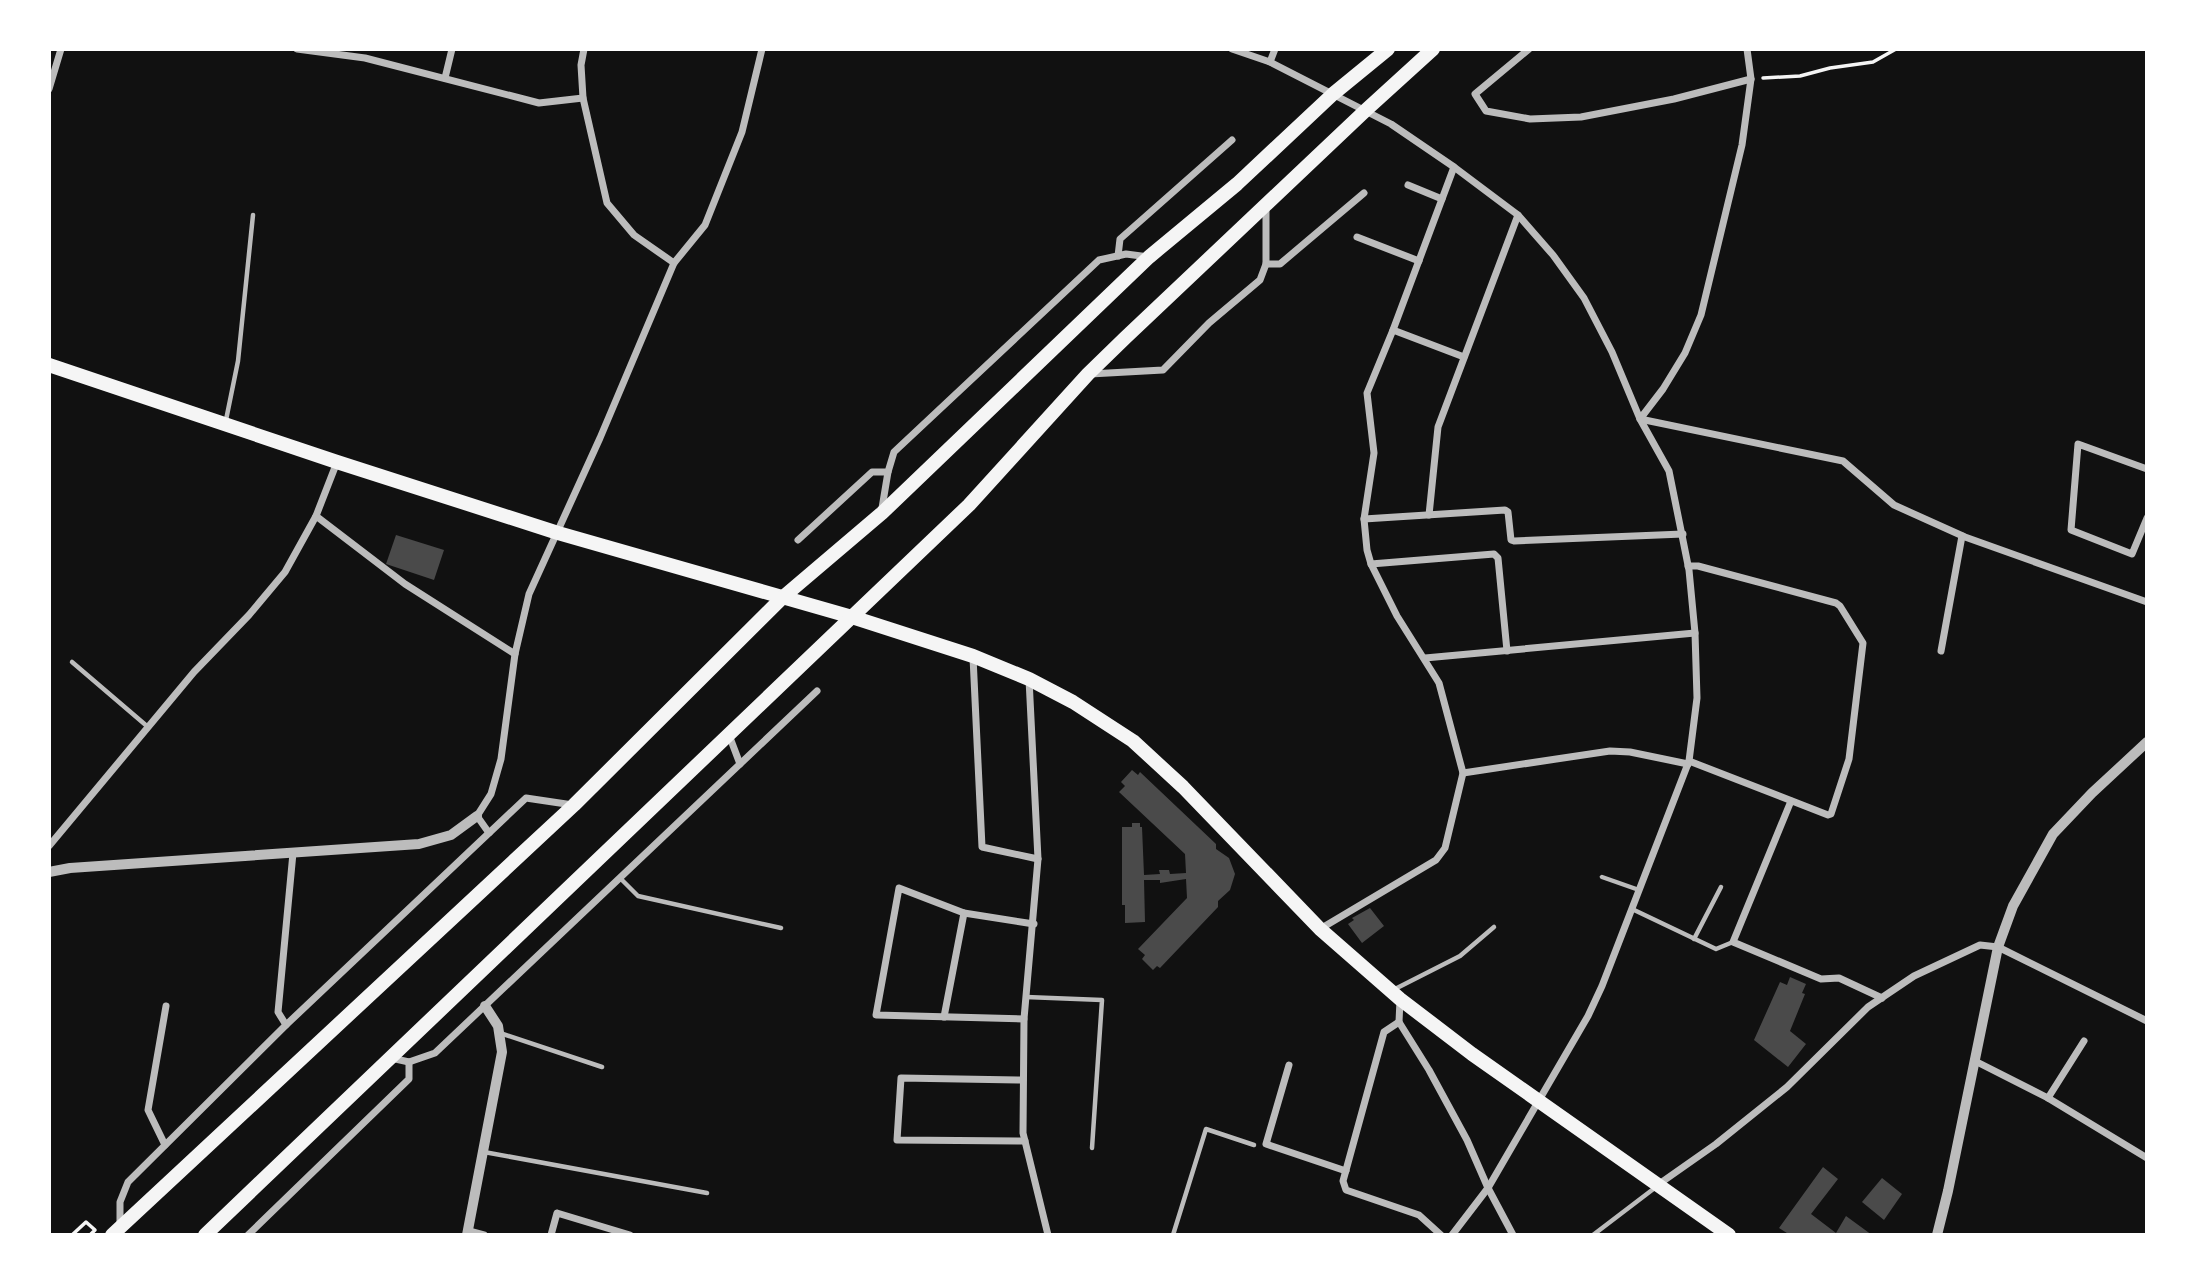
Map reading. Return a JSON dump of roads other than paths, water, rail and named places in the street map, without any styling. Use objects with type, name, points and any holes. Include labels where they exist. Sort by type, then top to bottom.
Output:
[{"type":"main road","points":[[116,1231],[574,805],[782,598],[882,513],[1149,257],[1237,184],[1333,94],[1388,49]]},
{"type":"main road","points":[[205,1235],[969,505],[1088,374],[1433,49]]},
{"type":"main road","points":[[49,365],[558,533],[852,617],[973,656],[1029,679],[1073,702],[1133,741],[1184,787],[1320,929],[1396,995],[1729,1235]]},
{"type":"street","points":[[49,89],[61,49]]},
{"type":"street","points":[[297,49],[365,58],[540,103],[583,98]]},
{"type":"street","points":[[445,78],[452,49]]},
{"type":"street","points":[[583,49],[583,98],[607,203],[634,235],[674,263]]},
{"type":"street","points":[[49,872],[71,868],[419,844],[451,835],[477,816],[492,794],[502,759],[515,654],[529,594],[674,263],[705,225],[743,132],[762,49]]},
{"type":"street","points":[[1231,49],[1270,62],[1391,124],[1518,215],[1553,255],[1584,298],[1612,352],[1640,419],[1669,471],[1683,534],[1695,633],[1697,698],[1689,763],[1588,1016],[1488,1188],[1451,1235]]},
{"type":"street","points":[[1270,62],[1275,49]]},
{"type":"street","points":[[1529,49],[1475,94],[1486,111],[1530,118],[1581,117],[1674,99],[1751,79]]},
{"type":"street","points":[[1640,419],[1663,389],[1685,353],[1701,315],[1735,181],[1751,79],[1747,49]]},
{"type":"street","points":[[1118,256],[1120,239],[1232,140]]},
{"type":"street","points":[[1320,929],[1441,855],[1463,773],[1443,694],[1425,658],[1397,616],[1371,564],[1364,519],[1374,453],[1367,393],[1394,330],[1454,167]]},
{"type":"street","points":[[1408,185],[1442,199]]},
{"type":"street","points":[[1266,264],[1280,264],[1364,193]]},
{"type":"street","points":[[1088,374],[1163,370],[1209,323],[1260,280],[1266,264],[1266,204]]},
{"type":"street","points":[[1429,514],[1438,427],[1518,215]]},
{"type":"street","points":[[1357,237],[1419,261]]},
{"type":"street","points":[[882,513],[894,452],[1099,260],[1126,254],[1149,257]]},
{"type":"street","points":[[1394,330],[1464,357]]},
{"type":"street","points":[[1640,419],[1843,461],[1894,505],[1962,536],[2147,602]]},
{"type":"street","points":[[2147,469],[2078,444],[2071,530],[2132,554],[2147,518]]},
{"type":"street","points":[[49,846],[194,672],[249,615],[285,572],[316,516],[337,462]]},
{"type":"street","points":[[798,540],[872,472],[888,472]]},
{"type":"street","points":[[1364,519],[1505,510],[1508,512],[1511,540],[1514,541],[1683,534]]},
{"type":"street","points":[[316,516],[405,584],[515,654]]},
{"type":"street","points":[[1941,651],[1962,536]]},
{"type":"street","points":[[1371,564],[1494,554],[1498,558],[1507,651]]},
{"type":"street","points":[[1463,773],[1610,751],[1630,752],[1689,763],[1831,814],[1849,759],[1862,639],[1836,603],[1698,566],[1688,566]]},
{"type":"street","points":[[1425,658],[1695,633]]},
{"type":"street","points":[[973,656],[982,847],[1038,859]]},
{"type":"street","points":[[1029,679],[1038,859],[1024,1019],[1023,1133],[1048,1235]]},
{"type":"street","points":[[391,1058],[409,1062],[435,1053],[817,691]]},
{"type":"street","points":[[729,735],[740,764]]},
{"type":"street","points":[[1937,1235],[1998,947],[2013,906],[2053,834],[2147,742]]},
{"type":"street","points":[[116,1231],[120,1202],[128,1182],[286,1025],[489,833],[526,799],[574,805]]},
{"type":"street","points":[[1791,801],[1733,942],[1821,979],[1839,978],[1882,998]]},
{"type":"street","points":[[477,816],[489,833]]},
{"type":"street","points":[[286,1025],[278,1012],[293,853]]},
{"type":"street","points":[[1024,1019],[876,1016],[899,888],[964,913],[1034,924]]},
{"type":"street","points":[[943,1017],[964,913]]},
{"type":"street","points":[[1659,1184],[1716,1144],[1787,1087],[1868,1007],[1914,976],[1980,945],[1998,947],[2147,1021]]},
{"type":"street","points":[[1396,995],[1399,1022],[1467,1140],[1513,1235]]},
{"type":"street","points":[[166,1006],[148,1110],[166,1145]]},
{"type":"street","points":[[484,1235],[468,1233],[502,1052],[498,1026],[485,1006]]},
{"type":"street","points":[[1399,1022],[1384,1032],[1343,1181],[1346,1191],[1419,1215],[1441,1235]]},
{"type":"street","points":[[2048,1098],[2084,1041]]},
{"type":"street","points":[[1975,1061],[2048,1098],[2147,1158]]},
{"type":"street","points":[[248,1235],[410,1079],[409,1062]]},
{"type":"street","points":[[1289,1065],[1266,1144],[1346,1171]]},
{"type":"street","points":[[1023,1080],[901,1078],[897,1140],[1025,1141]]},
{"type":"street","points":[[551,1235],[557,1213],[630,1235]]},
{"type":"lane","points":[[225,424],[237,361],[253,215]]},
{"type":"lane","points":[[72,662],[148,727]]},
{"type":"lane","points":[[1602,877],[1640,891]]},
{"type":"lane","points":[[620,878],[638,896],[781,928]]},
{"type":"lane","points":[[1694,939],[1721,887]]},
{"type":"lane","points":[[1632,909],[1716,949],[1733,942]]},
{"type":"lane","points":[[1396,995],[1460,956],[1494,927]]},
{"type":"lane","points":[[1026,996],[1102,1000],[1091,1149]]},
{"type":"lane","points":[[499,1032],[601,1067]]},
{"type":"lane","points":[[1173,1235],[1206,1129],[1254,1145]]},
{"type":"lane","points":[[484,1152],[707,1193]]},
{"type":"lane","points":[[1593,1235],[1659,1184]]}]
